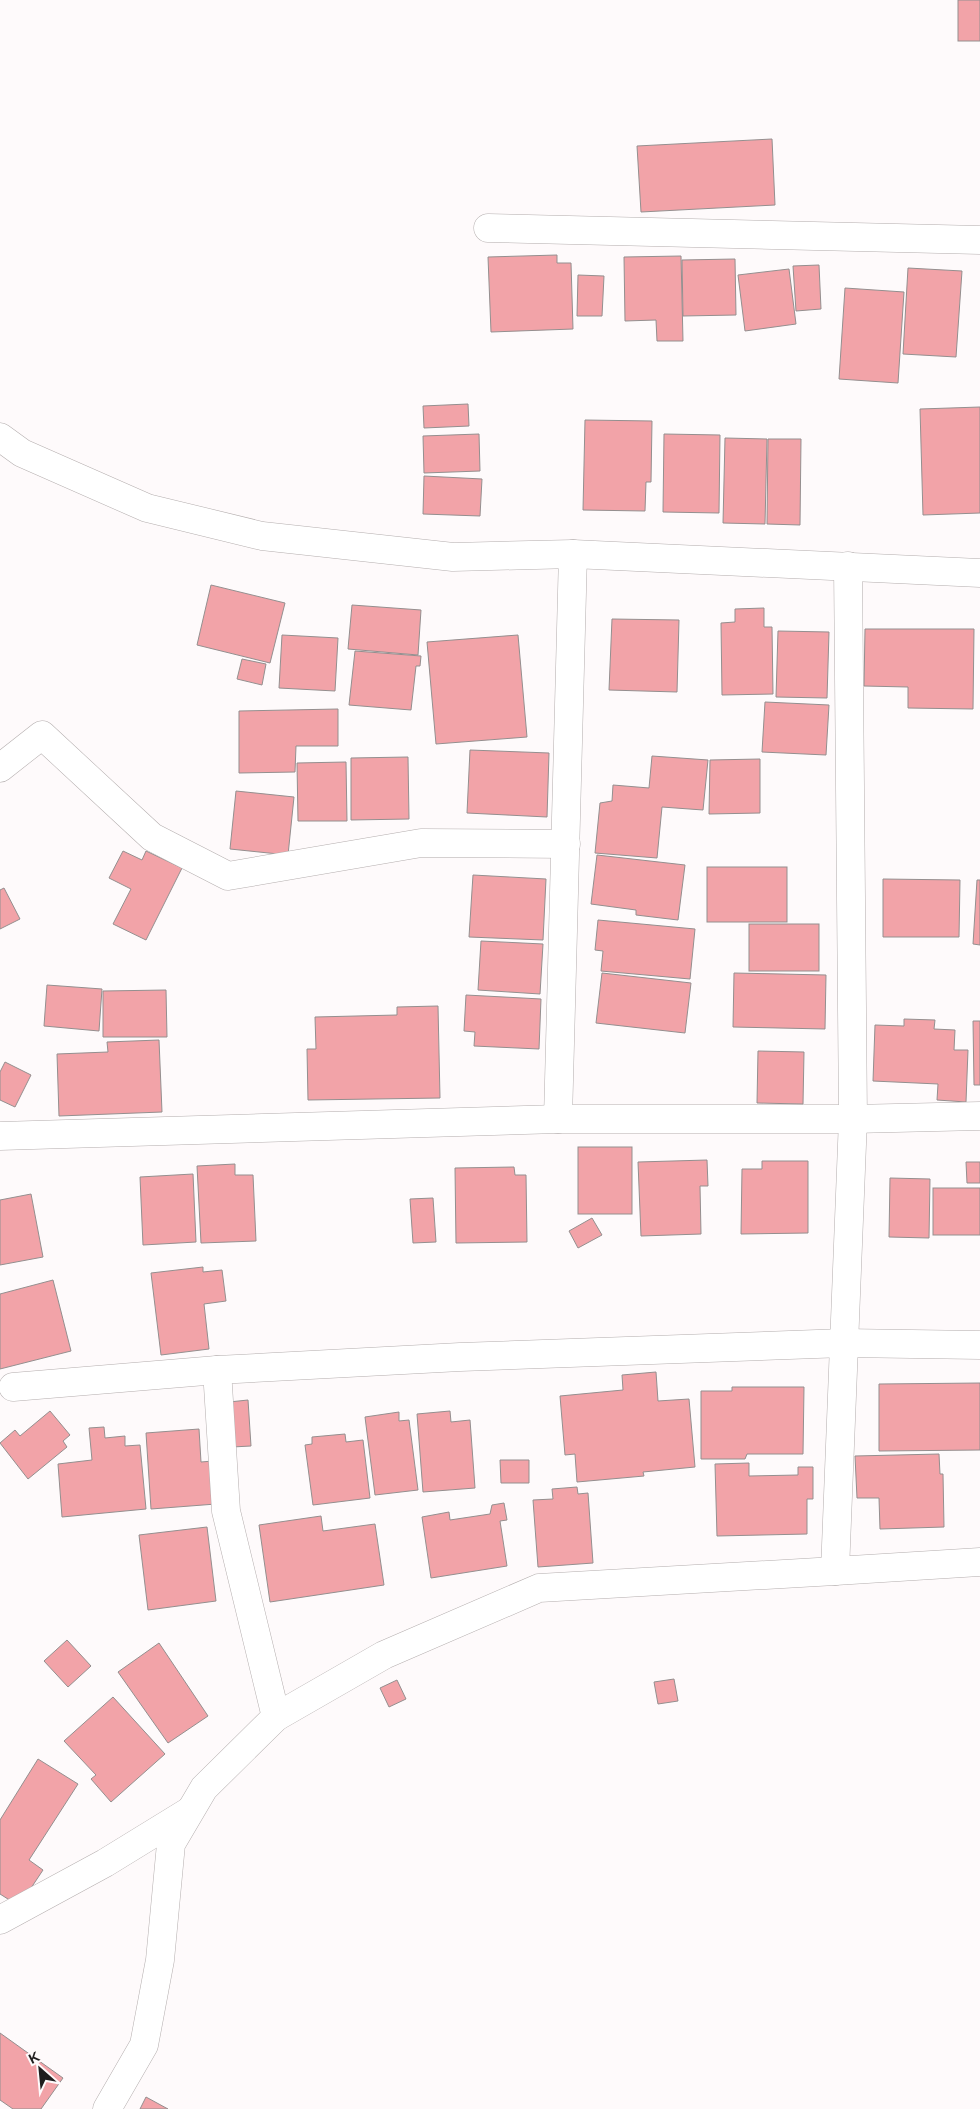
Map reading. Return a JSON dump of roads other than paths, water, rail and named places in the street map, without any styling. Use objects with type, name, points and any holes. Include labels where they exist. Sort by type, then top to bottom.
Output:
[{"type":"street","points":[[488,228],[980,240]]},
{"type":"street","points":[[0,437],[22,453],[147,508],[262,536],[452,557],[573,554],[980,573]]},
{"type":"street","points":[[558,1119],[573,554]]},
{"type":"street","points":[[835,1571],[853,1118],[848,566]]},
{"type":"street","points":[[0,768],[42,735],[152,837],[228,876],[421,844],[566,844]]},
{"type":"street","points":[[0,1136],[558,1119],[980,1116]]},
{"type":"street","points":[[13,1387],[216,1370],[460,1357],[844,1343],[980,1345]]},
{"type":"street","points":[[216,1370],[226,1511],[276,1717]]},
{"type":"street","points":[[107,2109],[144,2045],[160,1960],[171,1844],[204,1788],[276,1717],[384,1655],[538,1588],[980,1562]]},
{"type":"street","points":[[0,1920],[105,1863],[191,1810]]}]
